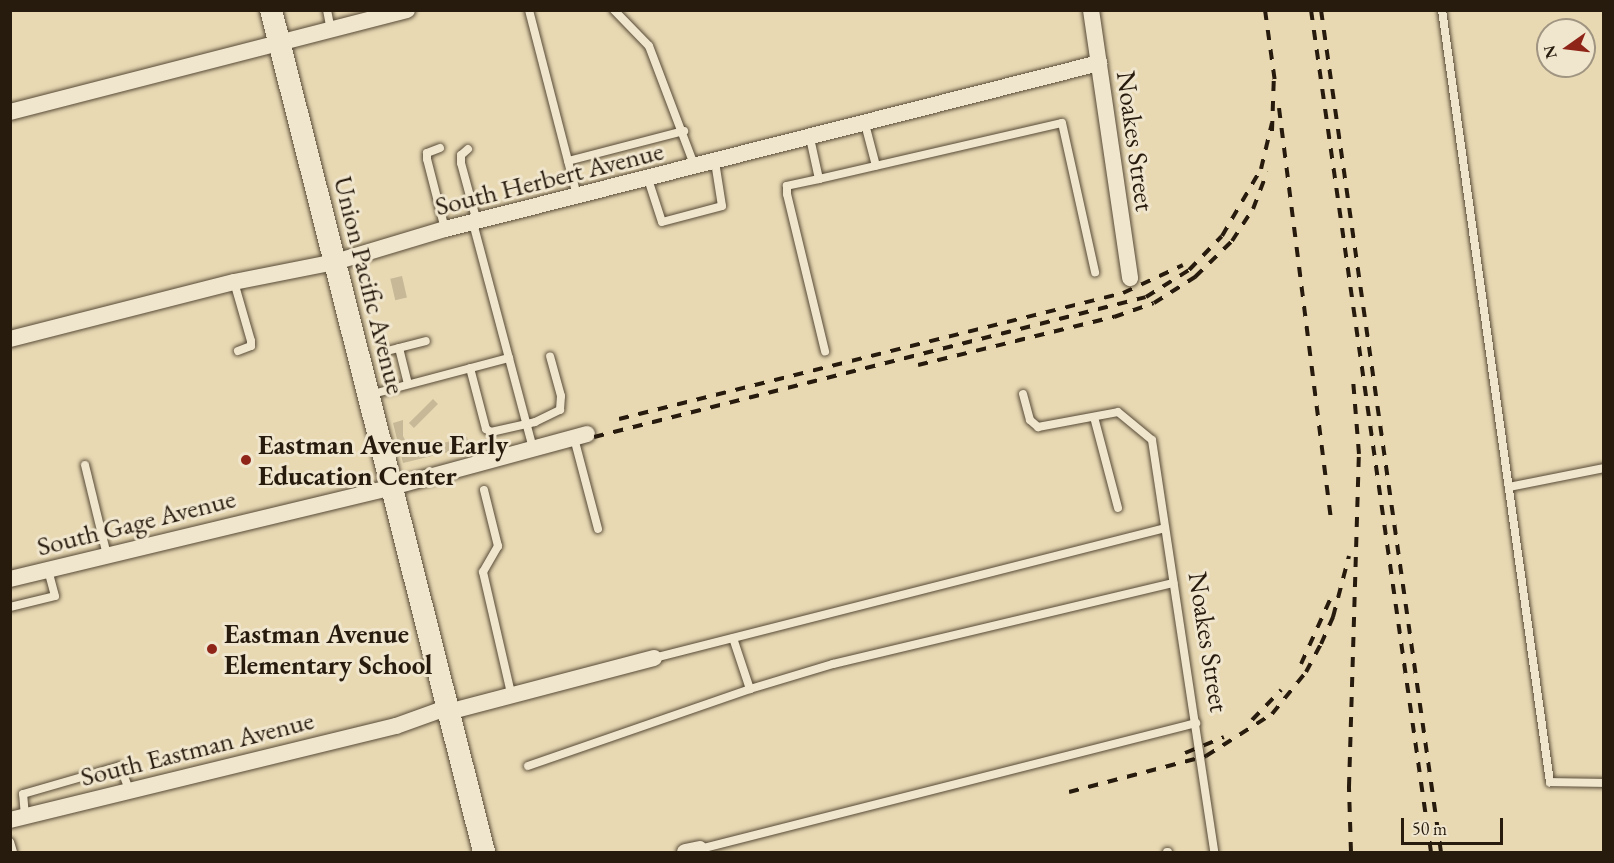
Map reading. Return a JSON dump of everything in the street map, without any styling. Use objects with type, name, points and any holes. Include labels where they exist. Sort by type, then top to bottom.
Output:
[{"type":"street","name":"Union Pacific Avenue","points":[[271,10],[484,852]]},
{"type":"street","points":[[10,112],[407,10]]},
{"type":"street","name":"Noakes Street","points":[[1091,10],[1130,278]]},
{"type":"street","name":"South Herbert Avenue","points":[[10,339],[234,282],[335,262],[445,229],[1099,63]]},
{"type":"street","name":"South Gage Avenue","points":[[10,579],[392,487],[580,436]]},
{"type":"street","name":"South Eastman Avenue","points":[[18,818],[396,726],[416,725],[440,719],[448,712],[511,693],[654,658]]},
{"type":"lane","points":[[327,10],[332,30]]},
{"type":"lane","points":[[529,10],[577,197]]},
{"type":"lane","points":[[614,10],[649,46],[684,131],[695,167]]},
{"type":"lane","points":[[1442,10],[1550,782],[1604,783]]},
{"type":"lane","points":[[825,351],[787,186],[1062,123],[1095,272]]},
{"type":"lane","points":[[865,124],[876,166]]},
{"type":"lane","points":[[568,161],[684,131]]},
{"type":"lane","points":[[810,138],[819,179]]},
{"type":"lane","points":[[440,148],[428,153],[427,159],[445,229]]},
{"type":"lane","points":[[468,149],[461,154],[461,163],[532,448]]},
{"type":"lane","points":[[648,179],[662,222],[722,206],[716,162]]},
{"type":"lane","points":[[234,282],[251,341],[251,346],[238,351]]},
{"type":"lane","points":[[387,351],[426,341]]},
{"type":"lane","points":[[399,348],[408,384]]},
{"type":"lane","points":[[470,368],[486,429],[491,432],[526,424],[560,410],[561,396],[550,356]]},
{"type":"lane","points":[[369,395],[509,358]]},
{"type":"lane","points":[[1023,394],[1030,420],[1038,427],[1094,417],[1118,508]]},
{"type":"lane","name":"Noakes Street","points":[[1094,417],[1118,412],[1152,440],[1214,852]]},
{"type":"lane","points":[[580,436],[598,529]]},
{"type":"lane","points":[[85,465],[107,555]]},
{"type":"lane","points":[[1509,487],[1604,468]]},
{"type":"lane","points":[[484,490],[498,546],[483,572],[511,693]]},
{"type":"lane","points":[[654,658],[1165,528]]},
{"type":"lane","points":[[10,608],[55,596],[48,570]]},
{"type":"lane","points":[[528,766],[750,689],[833,664],[1174,583]]},
{"type":"lane","points":[[733,638],[750,689]]},
{"type":"lane","points":[[693,850],[1196,723]]},
{"type":"lane","points":[[18,818],[23,795],[120,766],[129,790]]},
{"type":"lane","points":[[10,842],[13,852]]},
{"type":"shaded area","points":[[402,276],[407,297],[395,300],[390,279]]},
{"type":"shaded area","points":[[433,399],[438,404],[414,428],[409,423]]},
{"type":"shaded area","points":[[403,420],[403,436],[411,451],[467,437],[469,447],[403,463],[393,423]]},
{"type":"railway","points":[[1265,10],[1275,82]]},
{"type":"railway","points":[[1311,10],[1431,852]]},
{"type":"railway","points":[[1321,10],[1441,852]]},
{"type":"railway","points":[[1272,131],[1274,74]]},
{"type":"railway","points":[[1279,108],[1331,521]]},
{"type":"railway","points":[[594,437],[1146,297],[1189,270],[1222,236],[1261,169],[1272,123]]},
{"type":"railway","points":[[918,365],[1114,317],[1154,303],[1195,277],[1232,241],[1253,209],[1267,172]]},
{"type":"railway","points":[[619,419],[1123,293],[1183,265]]},
{"type":"railway","points":[[1351,852],[1349,787],[1359,454],[1353,380]]},
{"type":"railway","points":[[1069,792],[1206,756],[1272,714],[1306,672],[1321,644],[1333,617],[1349,556]]},
{"type":"railway","points":[[1301,664],[1333,593]]},
{"type":"railway","points":[[1252,720],[1281,690]]},
{"type":"railway","points":[[1185,753],[1224,737]]},
{"type":"place","name":"Eastman Avenue Early Education Center","points":[[246,460]]},
{"type":"place","name":"Eastman Avenue Elementary School","points":[[212,649]]}]
